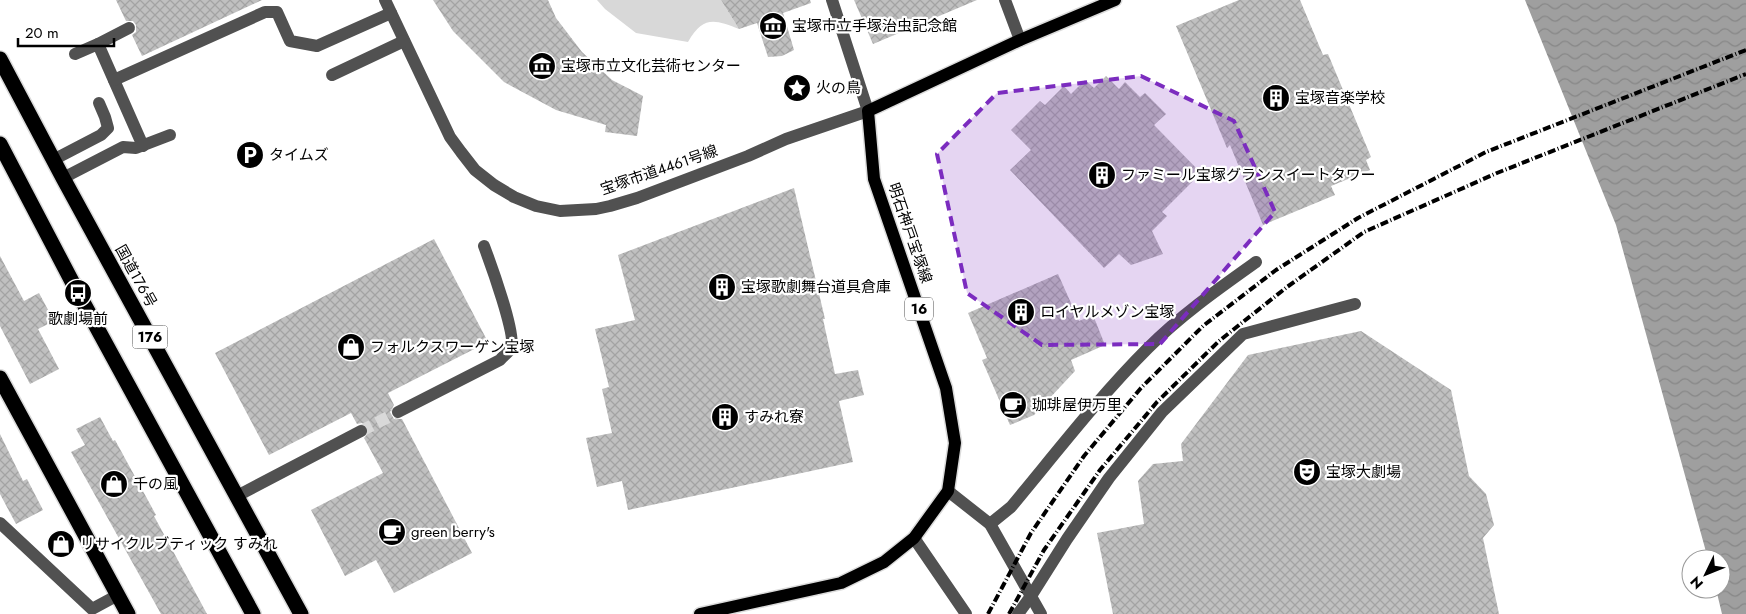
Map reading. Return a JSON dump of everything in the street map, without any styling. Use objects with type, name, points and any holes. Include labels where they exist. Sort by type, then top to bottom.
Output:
[{"type":"highway","name":"国道176号","points":[[0,58],[63,178],[301,614]]},
{"type":"highway","name":"176","points":[[0,144],[83,302],[252,614]]},
{"type":"highway","points":[[0,378],[128,614]]},
{"type":"main road","points":[[868,111],[1094,4],[1115,0]]},
{"type":"main road","name":"明石神戸宝塚線","points":[[700,614],[841,583],[884,562],[914,538],[948,491],[955,442],[946,388],[874,179],[868,111]]},
{"type":"street","name":"宝塚市道4461号線","points":[[385,0],[450,137],[475,170],[494,185],[514,197],[536,206],[560,211],[596,209],[636,198],[748,156],[786,139],[868,111]]},
{"type":"street","points":[[832,0],[868,111]]},
{"type":"street","points":[[1005,0],[1020,40]]},
{"type":"street","points":[[114,80],[265,12],[274,6],[290,41],[316,46],[391,13]]},
{"type":"street","points":[[75,54],[129,28]]},
{"type":"street","points":[[332,75],[404,41]]},
{"type":"street","points":[[98,44],[143,146]]},
{"type":"street","points":[[54,160],[101,135],[108,128],[99,103]]},
{"type":"street","points":[[63,178],[123,146],[136,148],[170,135]]},
{"type":"street","points":[[398,412],[500,360],[511,348],[512,338],[506,315],[484,246]]},
{"type":"street","points":[[990,524],[1011,507],[1116,382],[1149,347],[1207,297],[1256,262]]},
{"type":"street","points":[[1018,614],[1109,478],[1162,412],[1242,334],[1354,304]]},
{"type":"street","points":[[237,496],[361,432]]},
{"type":"street","points":[[948,491],[990,524],[1041,614]]},
{"type":"street","points":[[0,523],[92,609],[118,595]]},
{"type":"street","points":[[914,538],[966,614]]},
{"type":"highlighted area","points":[[1141,76],[1234,121],[1275,212],[1160,344],[1042,345],[967,293],[937,154],[997,93]]},
{"type":"shaded area","points":[[597,0],[721,0],[739,29],[723,23],[710,22],[699,28],[688,42],[636,33],[605,9]]},
{"type":"water","points":[[1525,0],[1746,0],[1746,614],[1722,614],[1718,599],[1731,599],[1731,549],[1705,549],[1616,225]]},
{"type":"building","points":[[116,0],[262,0],[142,56],[132,35],[136,32],[136,25],[133,21],[126,21]]},
{"type":"building","name":"宝塚市立文化芸術センター","points":[[433,0],[548,0],[556,18],[582,52],[612,80],[643,96],[637,136],[605,132],[606,125],[556,110],[504,82],[453,31]]},
{"type":"building","name":"宝塚市立手塚治虫記念館","points":[[721,0],[810,0],[811,3],[783,13],[794,50],[782,56],[768,57],[757,23],[739,29]]},
{"type":"building","points":[[854,0],[977,0],[873,44]]},
{"type":"building","name":"宝塚音楽学校","points":[[1239,0],[1300,0],[1323,55],[1328,54],[1371,157],[1366,160],[1370,170],[1331,186],[1335,195],[1263,225],[1230,145],[1227,148],[1176,26]]},
{"type":"building","name":"ファミール宝塚グランスイートタワー","points":[[1106,76],[1119,89],[1125,82],[1140,97],[1145,93],[1166,114],[1154,125],[1201,173],[1162,212],[1167,216],[1152,231],[1163,254],[1131,265],[1119,254],[1104,268],[1010,170],[1031,150],[1011,130],[1040,101],[1045,105],[1064,86],[1071,94],[1085,80],[1094,88]]},
{"type":"building","points":[[794,188],[825,319],[823,319],[835,374],[858,370],[864,395],[839,401],[853,462],[628,510],[622,481],[597,487],[586,438],[612,433],[602,389],[609,387],[595,329],[635,320],[618,255]]},
{"type":"building","name":"フォルクスワーゲン宝塚","points":[[434,239],[488,342],[388,393],[394,405],[390,412],[394,419],[402,419],[472,553],[394,593],[376,560],[345,576],[311,510],[383,473],[364,438],[369,432],[368,427],[362,423],[357,424],[351,413],[269,455],[215,353]]},
{"type":"building","points":[[0,256],[24,301],[39,293],[54,321],[38,329],[59,369],[30,384],[0,326]]},
{"type":"building","points":[[1058,274],[1079,321],[1093,315],[1105,345],[1071,360],[1075,371],[1034,415],[1010,425],[982,360],[987,358],[968,313]]},
{"type":"building","name":"宝塚大劇場","points":[[1361,331],[1451,390],[1469,476],[1486,494],[1494,525],[1483,538],[1499,614],[1113,614],[1097,533],[1144,524],[1138,481],[1153,464],[1183,461],[1181,444],[1248,355]]},
{"type":"building","points":[[100,417],[113,441],[115,440],[156,515],[154,516],[207,614],[161,614],[71,452],[85,445],[76,429]]},
{"type":"building","points":[[0,434],[23,481],[27,479],[43,510],[16,524],[0,494]]},
{"type":"tunnel","points":[[361,431],[398,412]]},
{"type":"railway","points":[[988,614],[1031,533],[1084,456],[1141,388],[1203,326],[1276,270],[1358,218],[1486,152],[1746,50]]},
{"type":"railway","points":[[1009,614],[1044,550],[1100,470],[1157,402],[1219,341],[1287,287],[1364,232],[1497,173],[1746,74]]},
{"type":"place","name":"宝塚市立手塚治虫記念館","points":[[773,26]]},
{"type":"place","name":"宝塚市立文化芸術センター","points":[[542,66]]},
{"type":"place","name":"火の鳥","points":[[797,88]]},
{"type":"place","name":"宝塚音楽学校","points":[[1276,98]]},
{"type":"place","name":"タイムズ","points":[[250,155]]},
{"type":"place","name":"ファミール宝塚グランスイートタワー","points":[[1102,175]]},
{"type":"place","name":"宝塚歌劇舞台道具倉庫","points":[[722,287]]},
{"type":"place","name":"歌劇場前","points":[[78,293]]},
{"type":"place","name":"ロイヤルメゾン宝塚","points":[[1021,312]]},
{"type":"place","name":"フォルクスワーゲン宝塚","points":[[351,347]]},
{"type":"place","name":"珈琲屋伊万里","points":[[1013,405]]},
{"type":"place","name":"すみれ寮","points":[[725,417]]},
{"type":"place","name":"宝塚大劇場","points":[[1307,472]]},
{"type":"place","name":"千の風","points":[[114,484]]},
{"type":"place","name":"green berry's","points":[[392,532]]},
{"type":"place","name":"リサイクルブティック すみれ","points":[[61,544]]}]
